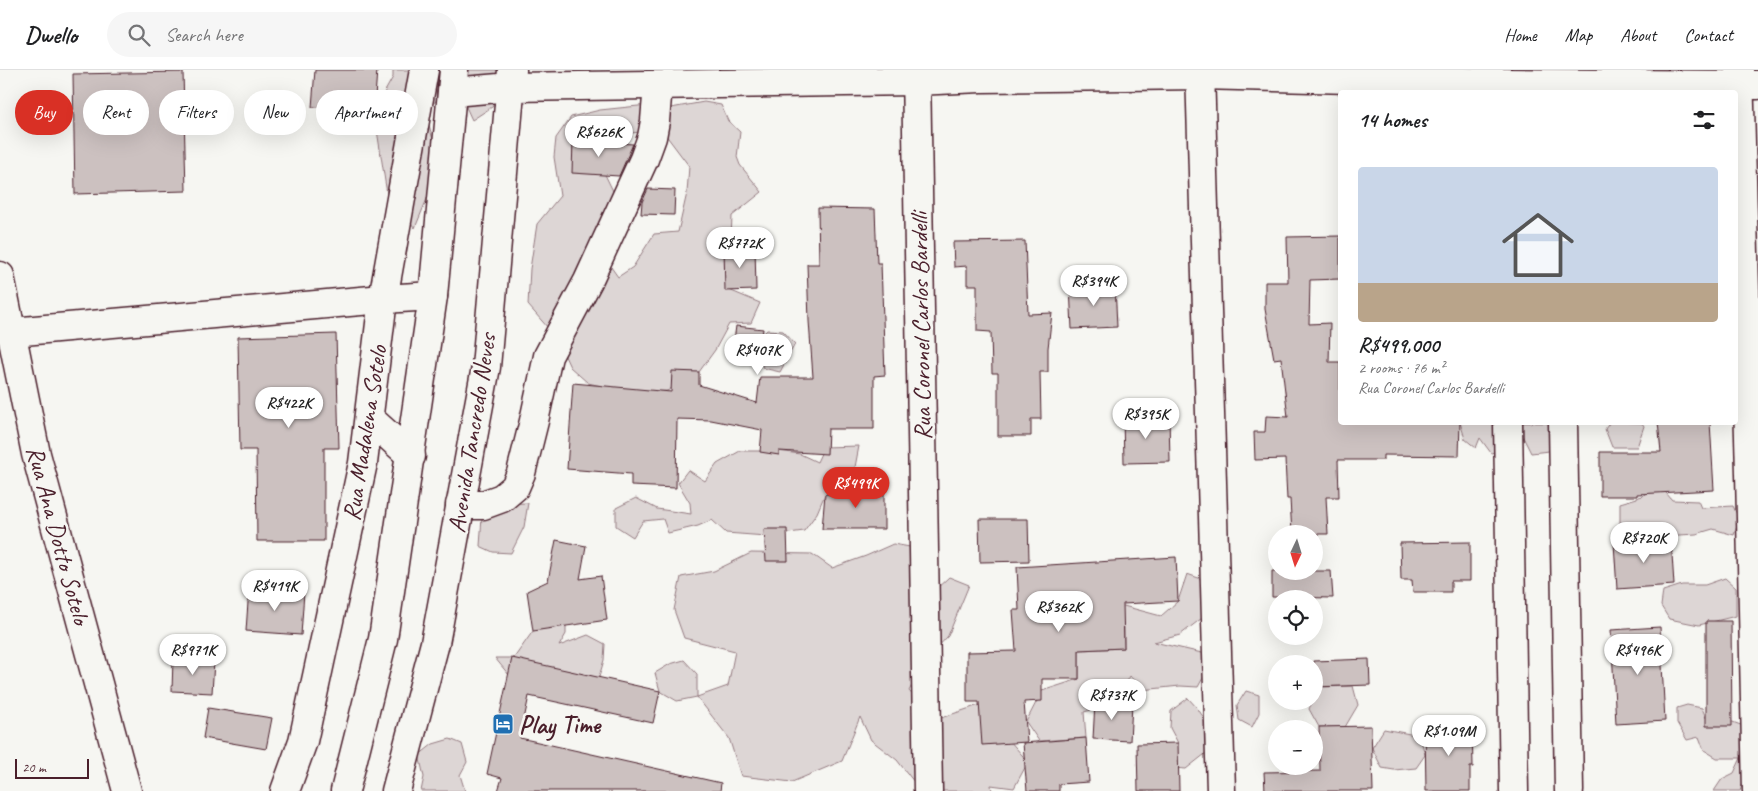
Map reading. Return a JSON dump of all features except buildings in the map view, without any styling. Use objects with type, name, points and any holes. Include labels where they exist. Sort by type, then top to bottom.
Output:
[{"type":"street","name":"Rua Madalena Sotelo","points":[[285,791],[303,741],[363,463],[383,299],[424,70]]},
{"type":"street","points":[[1200,73],[1221,791]]},
{"type":"street","points":[[346,791],[383,639],[411,456],[433,296],[453,81],[511,79],[658,85],[916,75],[982,78],[1200,73],[1502,82],[1745,80],[1754,474],[1757,791]]},
{"type":"street","name":"Rua Coronel Carlos Bardelli","points":[[916,75],[928,791]]},
{"type":"street","name":"Avenida Tancredo Neves","points":[[396,791],[435,643],[486,367],[511,79]]},
{"type":"street","points":[[460,505],[483,505],[502,498],[515,487],[521,473],[548,356],[588,281],[644,159],[652,137],[658,85]]},
{"type":"street","name":"Rua Ana Dotto Sotelo","points":[[0,276],[36,454],[127,791]]},
{"type":"street","points":[[12,332],[433,296]]},
{"type":"street","points":[[369,418],[411,456]]},
{"type":"street","points":[[1508,425],[1514,791]]},
{"type":"street","points":[[1563,425],[1569,791]]},
{"type":"shaded area","points":[[393,70],[504,70],[495,105],[472,120],[455,83],[425,111],[436,150],[431,189],[415,228],[387,194],[378,135],[418,135],[418,90],[386,90],[393,77]]},
{"type":"shaded area","points":[[704,102],[721,105],[728,121],[740,132],[737,157],[740,165],[762,192],[732,216],[729,290],[760,303],[751,323],[729,324],[715,350],[699,372],[667,391],[632,393],[588,383],[570,367],[556,337],[528,305],[530,269],[537,224],[560,196],[554,157],[556,138],[571,117],[600,110],[648,105],[651,131],[611,135],[596,156],[613,191],[633,219],[607,237],[606,260],[618,277],[633,267],[654,234],[678,232],[687,193],[689,166],[665,134],[671,108]]},
{"type":"shaded area","points":[[767,330],[783,331],[795,344],[780,372],[763,368],[759,357],[758,344]]},
{"type":"shaded area","points":[[1461,425],[1560,425],[1559,433],[1549,451],[1531,453],[1522,435],[1511,448],[1491,453],[1480,438],[1476,448],[1465,439]]},
{"type":"shaded area","points":[[1608,425],[1644,426],[1637,447],[1612,447],[1605,429]]},
{"type":"shaded area","points":[[859,446],[852,483],[825,494],[817,513],[804,531],[766,536],[726,533],[712,520],[698,526],[668,533],[663,519],[643,521],[633,537],[616,526],[616,508],[636,498],[657,509],[691,514],[690,503],[678,483],[688,470],[705,481],[717,464],[740,451],[778,451],[800,454],[817,462],[824,447]]},
{"type":"shaded area","points":[[1661,487],[1672,500],[1698,501],[1701,508],[1733,506],[1739,519],[1734,535],[1713,529],[1696,534],[1630,538],[1620,527],[1620,503],[1637,498]]},
{"type":"shaded area","points":[[528,503],[524,527],[511,553],[493,552],[480,546],[482,517],[496,504]]},
{"type":"shaded area","points":[[893,544],[927,550],[921,603],[949,577],[969,585],[948,636],[923,663],[909,691],[935,720],[979,705],[1028,762],[1014,788],[991,785],[992,791],[921,791],[897,760],[871,740],[860,717],[842,761],[792,782],[741,776],[729,738],[697,697],[728,686],[735,651],[684,638],[674,610],[681,577],[714,571],[751,553],[812,554],[832,568]]},
{"type":"shaded area","points":[[1187,574],[1216,584],[1206,615],[1180,635],[1154,642],[1215,656],[1198,687],[1180,686],[1142,690],[1130,676],[1116,703],[1084,712],[1086,738],[1039,741],[1026,722],[1042,691],[1079,679],[1079,650],[1124,648],[1124,627],[1110,621],[1116,604],[1161,616],[1178,601]]},
{"type":"shaded area","points":[[1725,578],[1736,588],[1736,616],[1699,625],[1669,619],[1661,606],[1663,591],[1682,585],[1705,585]]},
{"type":"shaded area","points":[[549,616],[566,626],[566,634],[559,646],[588,635],[605,644],[604,660],[599,677],[580,692],[509,675],[495,658],[514,658],[533,631]]},
{"type":"shaded area","points":[[684,660],[697,674],[697,697],[677,701],[660,691],[655,673],[670,664]]},
{"type":"shaded area","points":[[1353,686],[1358,705],[1345,727],[1323,727],[1323,720],[1315,720],[1310,710],[1323,710],[1323,687]]},
{"type":"shaded area","points":[[1246,691],[1259,695],[1259,713],[1252,727],[1239,720],[1237,705]]},
{"type":"shaded area","points":[[1188,698],[1211,729],[1205,754],[1186,769],[1174,768],[1178,743],[1170,728],[1171,711]]},
{"type":"shaded area","points":[[1687,705],[1702,708],[1706,718],[1730,721],[1746,727],[1741,755],[1748,768],[1740,791],[1714,791],[1722,779],[1734,773],[1741,758],[1717,758],[1704,750],[1699,737],[1687,740],[1677,723],[1677,708]]},
{"type":"shaded area","points":[[1384,729],[1420,736],[1425,755],[1416,768],[1394,770],[1382,768],[1372,748]]},
{"type":"shaded area","points":[[450,739],[462,744],[467,762],[460,775],[465,791],[421,791],[424,777],[419,755],[433,744]]},
{"type":"place","name":"Play Time","points":[[503,724]]}]
